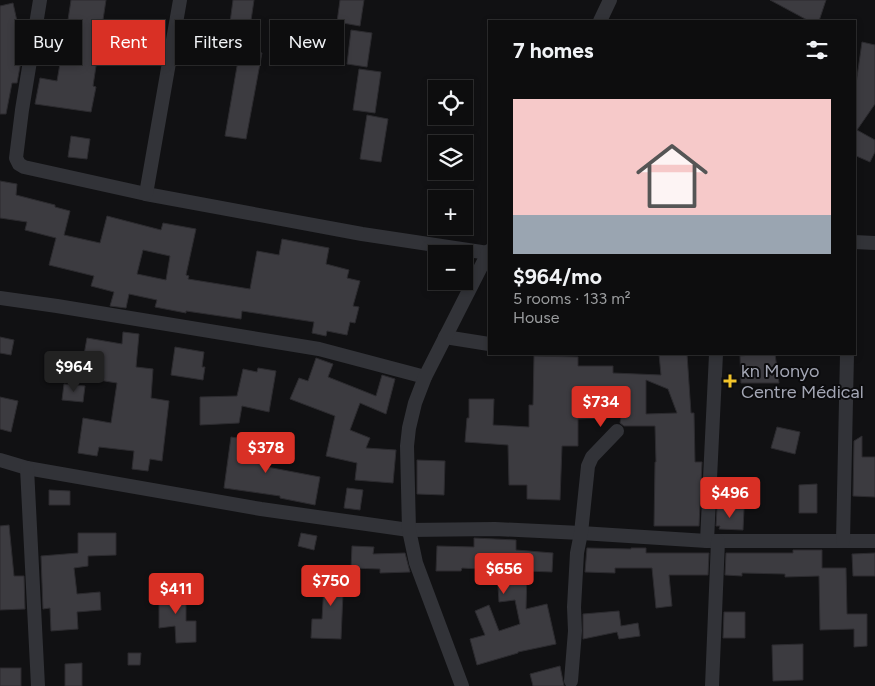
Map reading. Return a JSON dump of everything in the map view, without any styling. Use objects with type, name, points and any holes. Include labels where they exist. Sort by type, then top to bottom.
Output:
[{"type":"street","points":[[40,0],[16,158],[24,168],[146,194],[362,234],[488,252],[424,377],[409,428],[407,446],[409,530],[416,563],[462,686]]},
{"type":"street","points":[[146,194],[180,0]]},
{"type":"street","points":[[600,20],[610,0]]},
{"type":"street","points":[[856,242],[875,243]]},
{"type":"street","points":[[0,298],[319,349],[424,377]]},
{"type":"street","points":[[445,337],[488,344]]},
{"type":"street","points":[[712,686],[716,355]]},
{"type":"street","points":[[843,541],[847,355]]},
{"type":"street","points":[[572,680],[577,554],[588,466],[592,458],[617,431]]},
{"type":"street","points":[[0,460],[27,468],[261,509],[409,530],[495,529],[713,541],[875,541]]},
{"type":"street","points":[[27,468],[38,686]]},
{"type":"building","points":[[71,0],[106,0],[103,20],[92,20],[92,65],[96,65],[93,86],[96,87],[91,112],[35,104],[40,78],[57,81],[60,65],[82,65],[82,20],[68,20]]},
{"type":"building","points":[[233,0],[254,0],[251,20],[230,20]]},
{"type":"building","points":[[340,0],[364,0],[360,26],[344,23],[344,20],[337,20]]},
{"type":"building","points":[[770,0],[826,0],[819,20],[807,20]]},
{"type":"building","points":[[13,3],[17,20],[15,20],[15,65],[20,65],[17,83],[12,83],[6,114],[0,114],[0,6]]},
{"type":"building","points":[[351,30],[372,33],[367,67],[347,64]]},
{"type":"building","points":[[862,42],[875,45],[875,104],[857,130],[875,140],[875,152],[870,162],[856,156],[856,84]]},
{"type":"building","points":[[237,65],[260,65],[246,139],[225,136]]},
{"type":"building","points":[[359,69],[381,72],[375,113],[353,110]]},
{"type":"building","points":[[367,115],[388,119],[381,162],[360,159]]},
{"type":"building","points":[[71,136],[90,139],[87,159],[68,157]]},
{"type":"building","points":[[0,181],[17,184],[16,195],[70,211],[64,235],[100,243],[107,216],[161,230],[163,223],[196,229],[186,275],[189,276],[188,279],[250,289],[257,251],[279,255],[282,239],[329,248],[326,264],[349,270],[347,278],[360,281],[353,306],[359,307],[355,323],[350,322],[347,335],[327,331],[326,336],[312,333],[314,322],[242,311],[241,319],[186,311],[186,313],[155,307],[157,300],[129,294],[126,308],[110,306],[114,292],[91,286],[94,276],[49,265],[56,238],[25,230],[27,222],[0,218]],"holes":[[[143,250],[170,256],[166,280],[137,274]]]},
{"type":"building","points":[[123,332],[139,334],[136,367],[153,369],[151,398],[169,401],[162,461],[150,459],[148,471],[132,469],[134,451],[99,447],[97,456],[78,453],[83,418],[111,423],[117,383],[80,377],[87,338],[122,344]]},
{"type":"building","points":[[0,337],[14,340],[11,355],[0,353]]},
{"type":"building","points":[[175,347],[204,352],[202,367],[205,367],[203,380],[171,375]]},
{"type":"building","points":[[659,355],[687,355],[691,413],[694,413],[695,462],[702,462],[699,526],[654,526],[655,426],[624,426],[620,423],[621,417],[578,419],[578,446],[562,446],[560,500],[527,499],[527,485],[509,485],[508,445],[465,442],[467,418],[469,418],[469,399],[494,399],[493,425],[529,427],[529,405],[533,405],[534,356],[578,357],[578,366],[613,366],[613,373],[661,375]],"holes":[[[646,380],[668,389],[677,413],[646,414]]]},
{"type":"building","points":[[775,355],[779,383],[741,383],[740,356]]},
{"type":"building","points":[[316,358],[333,364],[328,377],[376,396],[382,375],[395,379],[386,414],[360,403],[350,430],[370,438],[366,448],[396,450],[393,483],[355,480],[357,463],[326,456],[335,416],[290,399],[299,378],[308,381]]},
{"type":"building","points":[[258,368],[276,371],[269,412],[242,406],[239,423],[200,425],[200,397],[237,396],[243,369],[257,372]]},
{"type":"building","points":[[64,384],[85,386],[83,402],[62,400]]},
{"type":"building","points":[[0,397],[18,401],[11,432],[0,429]]},
{"type":"building","points":[[777,427],[800,432],[795,454],[771,448]]},
{"type":"building","points":[[862,436],[862,457],[875,457],[875,497],[853,496],[854,441]]},
{"type":"building","points":[[231,437],[264,442],[262,451],[269,453],[267,467],[320,477],[315,505],[280,498],[280,496],[224,488]]},
{"type":"building","points":[[417,460],[445,461],[444,495],[417,494]]},
{"type":"building","points":[[817,484],[817,513],[799,513],[799,485]]},
{"type":"building","points":[[347,488],[363,490],[360,510],[344,508]]},
{"type":"building","points":[[49,490],[70,491],[70,505],[49,505]]},
{"type":"building","points":[[717,508],[744,509],[743,530],[719,529],[720,526],[716,526]]},
{"type":"building","points":[[9,525],[14,576],[24,576],[25,609],[0,610],[0,526]]},
{"type":"building","points":[[78,533],[116,533],[116,555],[88,556],[88,566],[74,568],[77,594],[100,592],[101,610],[77,612],[78,629],[51,631],[50,608],[43,609],[41,556],[78,553]]},
{"type":"building","points":[[301,533],[317,536],[314,550],[298,546]]},
{"type":"building","points":[[474,538],[516,540],[516,550],[553,553],[552,572],[527,571],[526,609],[547,604],[556,644],[518,652],[477,665],[470,639],[485,635],[475,611],[489,605],[499,631],[520,624],[515,600],[499,602],[497,570],[462,568],[461,571],[436,571],[437,546],[474,547]]},
{"type":"building","points":[[352,546],[374,547],[373,554],[405,553],[410,572],[380,573],[380,569],[351,568]]},
{"type":"building","points":[[587,548],[646,548],[646,553],[709,553],[708,575],[669,575],[672,606],[656,608],[652,568],[615,568],[615,573],[585,572]]},
{"type":"building","points":[[793,550],[822,550],[822,568],[846,568],[847,614],[867,614],[867,646],[854,647],[854,629],[820,630],[819,576],[785,577],[785,574],[742,573],[742,576],[725,575],[726,553],[793,553]]},
{"type":"building","points":[[875,553],[875,576],[853,576],[852,554]]},
{"type":"building","points":[[325,569],[344,570],[341,639],[311,638],[312,619],[322,619]]},
{"type":"building","points":[[159,590],[186,590],[186,621],[196,621],[196,642],[176,643],[175,626],[159,628]]},
{"type":"building","points":[[619,611],[621,626],[638,623],[640,636],[619,639],[617,632],[583,639],[583,614]]},
{"type":"building","points":[[724,612],[745,612],[745,638],[723,638]]},
{"type":"building","points":[[803,644],[803,680],[773,681],[772,645]]},
{"type":"building","points":[[128,653],[141,653],[140,665],[128,665]]},
{"type":"building","points":[[82,663],[82,686],[65,686],[65,664]]},
{"type":"building","points":[[560,666],[564,686],[533,686],[530,674]]},
{"type":"building","points":[[0,668],[21,668],[21,686],[0,686]]},
{"type":"place","name":"kn Monyo Centre Médical","points":[[730,381]]}]
